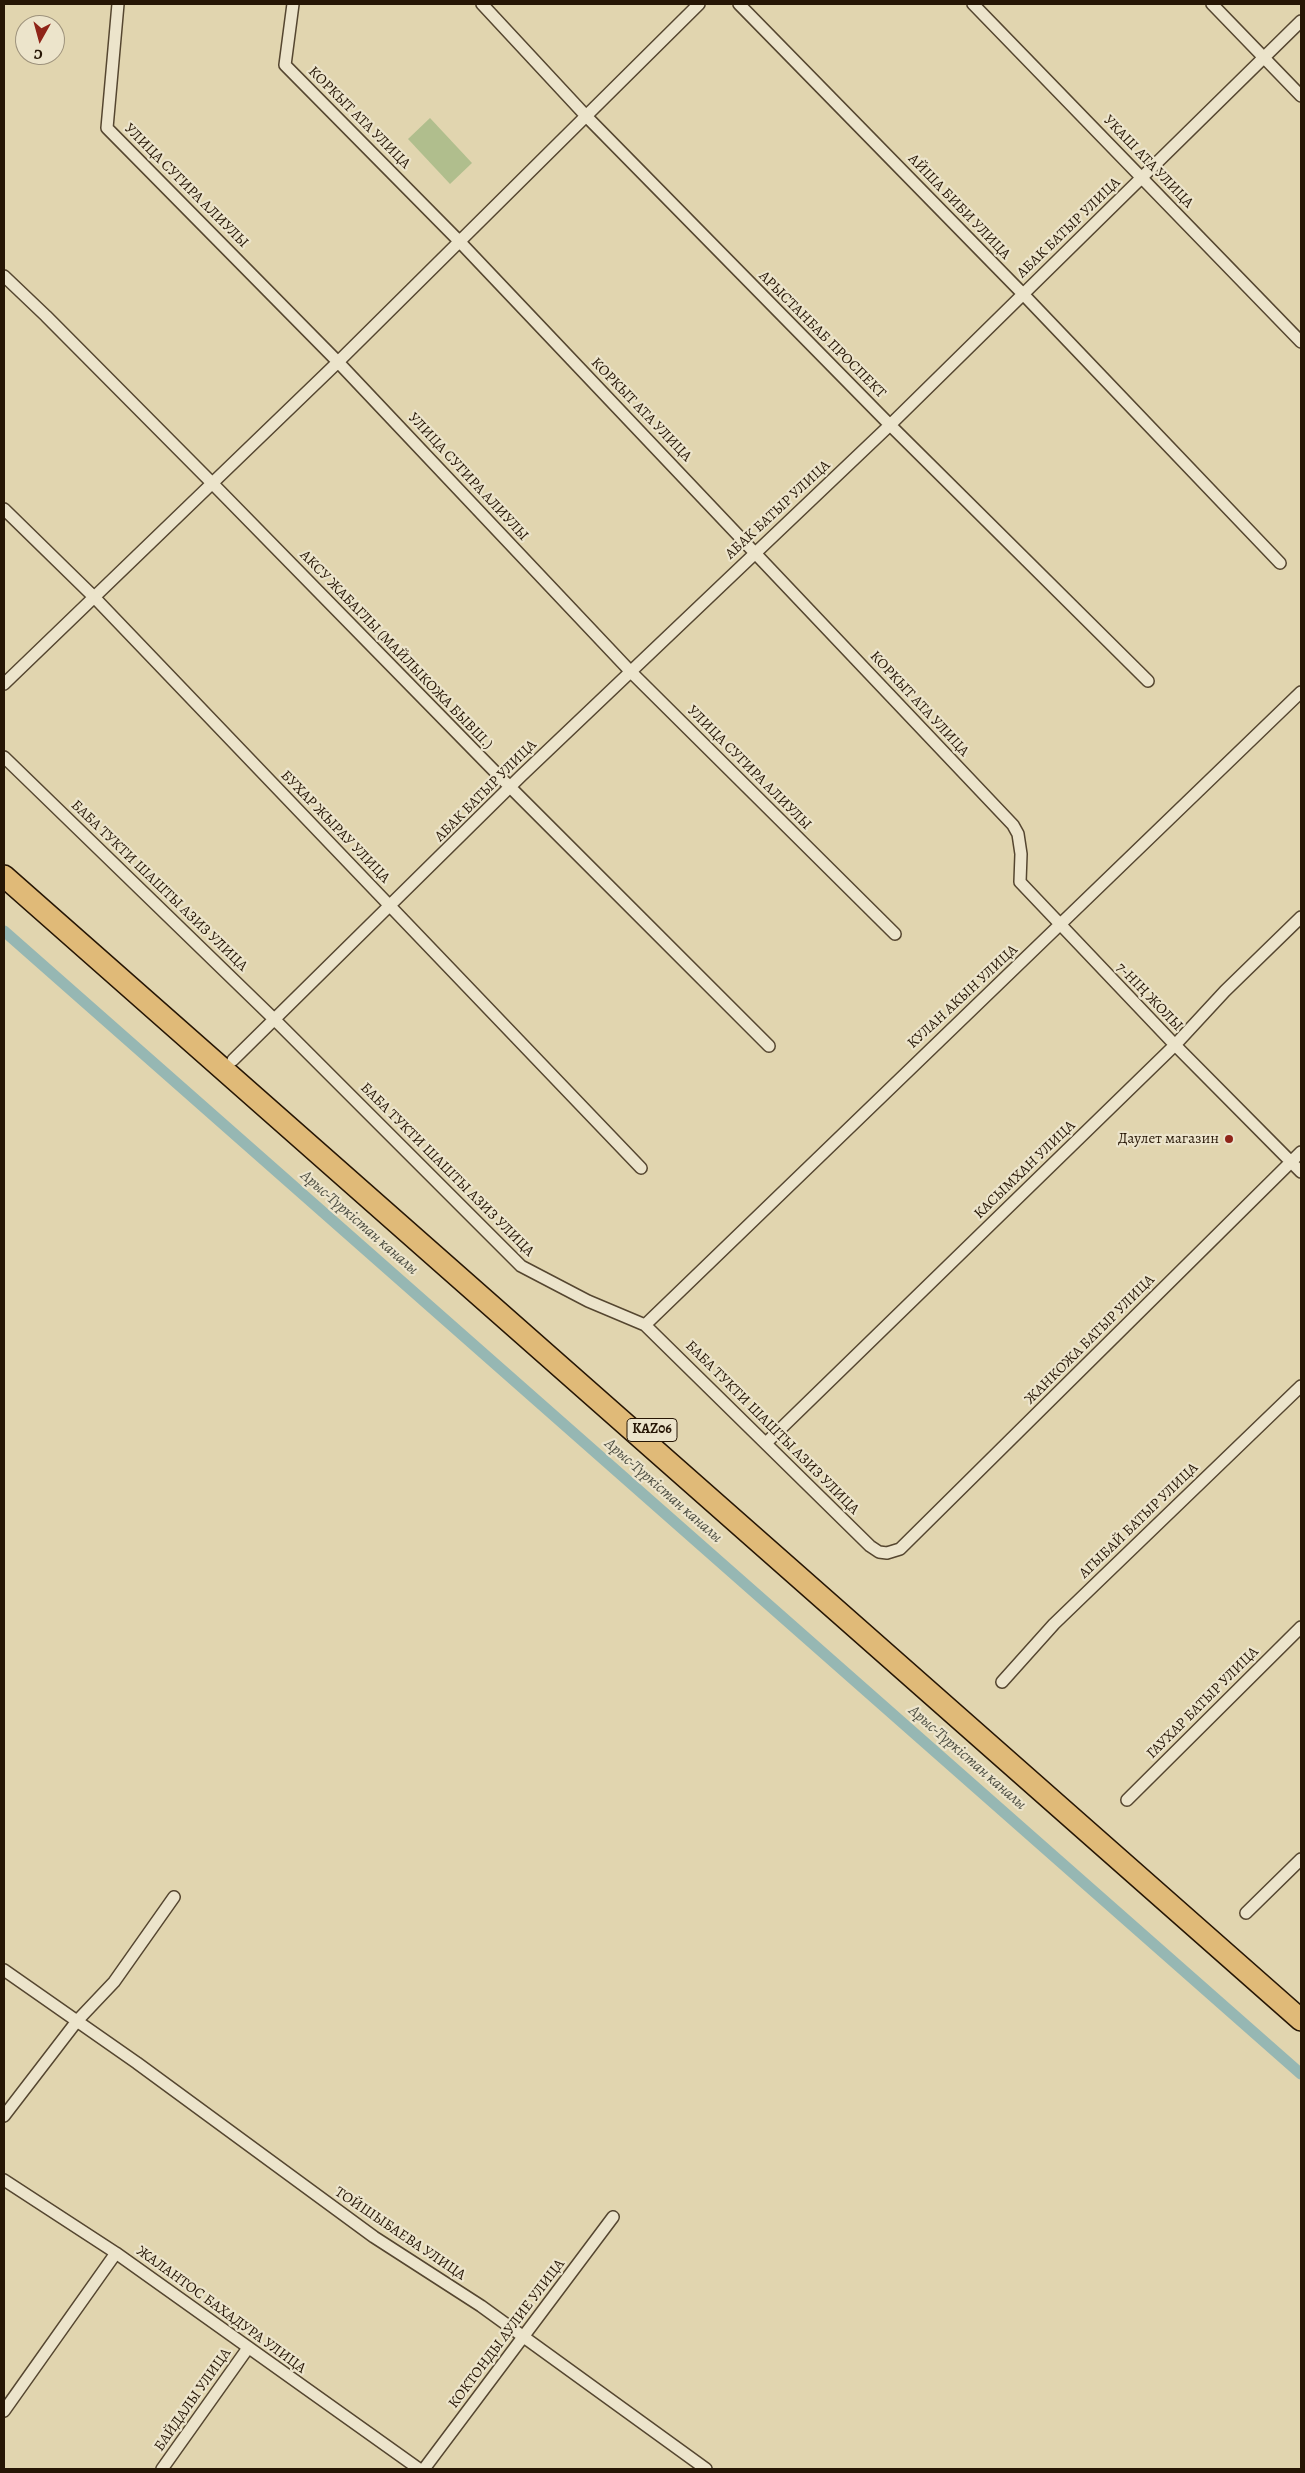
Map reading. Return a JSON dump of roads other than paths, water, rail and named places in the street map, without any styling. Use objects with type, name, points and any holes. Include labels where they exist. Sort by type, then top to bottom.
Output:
[{"type":"highway","name":"KАZ06","points":[[4,859],[1301,2002]]},
{"type":"highway","name":"KАZ06","points":[[4,876],[1301,2020]]},
{"type":"street","name":"УЛИЦА СУГИРА АЛИУЛЫ","points":[[118,4],[107,128],[338,362],[631,672],[895,934]]},
{"type":"street","name":"КОРКЫТ АТА УЛИЦА","points":[[293,4],[285,65],[459,240],[1013,825]]},
{"type":"street","name":"АРЫСТАНБАБ ПРОСПЕКТ","points":[[482,4],[587,117],[890,425],[1148,681]]},
{"type":"street","points":[[4,684],[338,362],[699,4]]},
{"type":"street","name":"АЙША БИБИ УЛИЦА","points":[[739,4],[1023,294],[1280,563]]},
{"type":"street","name":"УКАШ АТА УЛИЦА","points":[[973,4],[1301,342]]},
{"type":"street","points":[[1212,4],[1301,96]]},
{"type":"street","name":"АБАК БАТЫР УЛИЦА","points":[[233,1060],[510,787],[890,425],[1301,21]]},
{"type":"street","name":"АКСУ ЖАБАГЛЫ (МАЙЛЫКОЖА БЫВШ.)","points":[[4,276],[212,483],[510,787],[769,1046]]},
{"type":"street","name":"БУХАР ЖЫРАУ УЛИЦА","points":[[4,509],[94,597],[641,1168]]},
{"type":"street","name":"КУЛАН АКЫН УЛИЦА","points":[[645,1325],[1301,692]]},
{"type":"street","name":"БАБА ТУКТИ ШАШТЫ АЗИЗ УЛИЦА","points":[[4,758],[275,1020],[521,1266],[588,1301],[645,1325],[870,1546],[887,1553],[900,1550]]},
{"type":"street","name":"7-НІҢ ЖОЛЫ","points":[[1013,825],[1018,834],[1021,854],[1020,882],[1174,1045],[1301,1172]]},
{"type":"street","name":"КАСЫМХАН УЛИЦА","points":[[766,1443],[1174,1045],[1225,991],[1301,917]]},
{"type":"street","name":"ЖАНКОЖА БАТЫР УЛИЦА","points":[[900,1550],[1301,1152]]},
{"type":"street","name":"АГЫБАЙ БАТЫР УЛИЦА","points":[[1002,1682],[1054,1624],[1301,1386]]},
{"type":"street","name":"ГАУХАР БАТЫР УЛИЦА","points":[[1127,1800],[1301,1627]]},
{"type":"street","points":[[1246,1913],[1301,1859]]},
{"type":"street","points":[[4,2116],[77,2021],[114,1982],[174,1897]]},
{"type":"street","name":"ТОЙШЫБАЕВА УЛИЦА","points":[[4,1970],[137,2063],[374,2237],[481,2306],[522,2338],[706,2469]]},
{"type":"street","name":"ЖАЛАНТОС БАХАДУРА УЛИЦА","points":[[4,2180],[116,2253],[419,2469]]},
{"type":"street","name":"КОКТОНДЫ АУЛИЕ УЛИЦА","points":[[424,2469],[613,2217]]},
{"type":"street","points":[[4,2411],[116,2253]]},
{"type":"street","name":"БАЙДАЛЫ УЛИЦА","points":[[162,2469],[248,2348]]},
{"type":"waterway","name":"Арыс-Түркістан каналы","points":[[4,931],[1301,2074]]},
{"type":"place","name":"Даулет магазин","points":[[1229,1139]]}]
